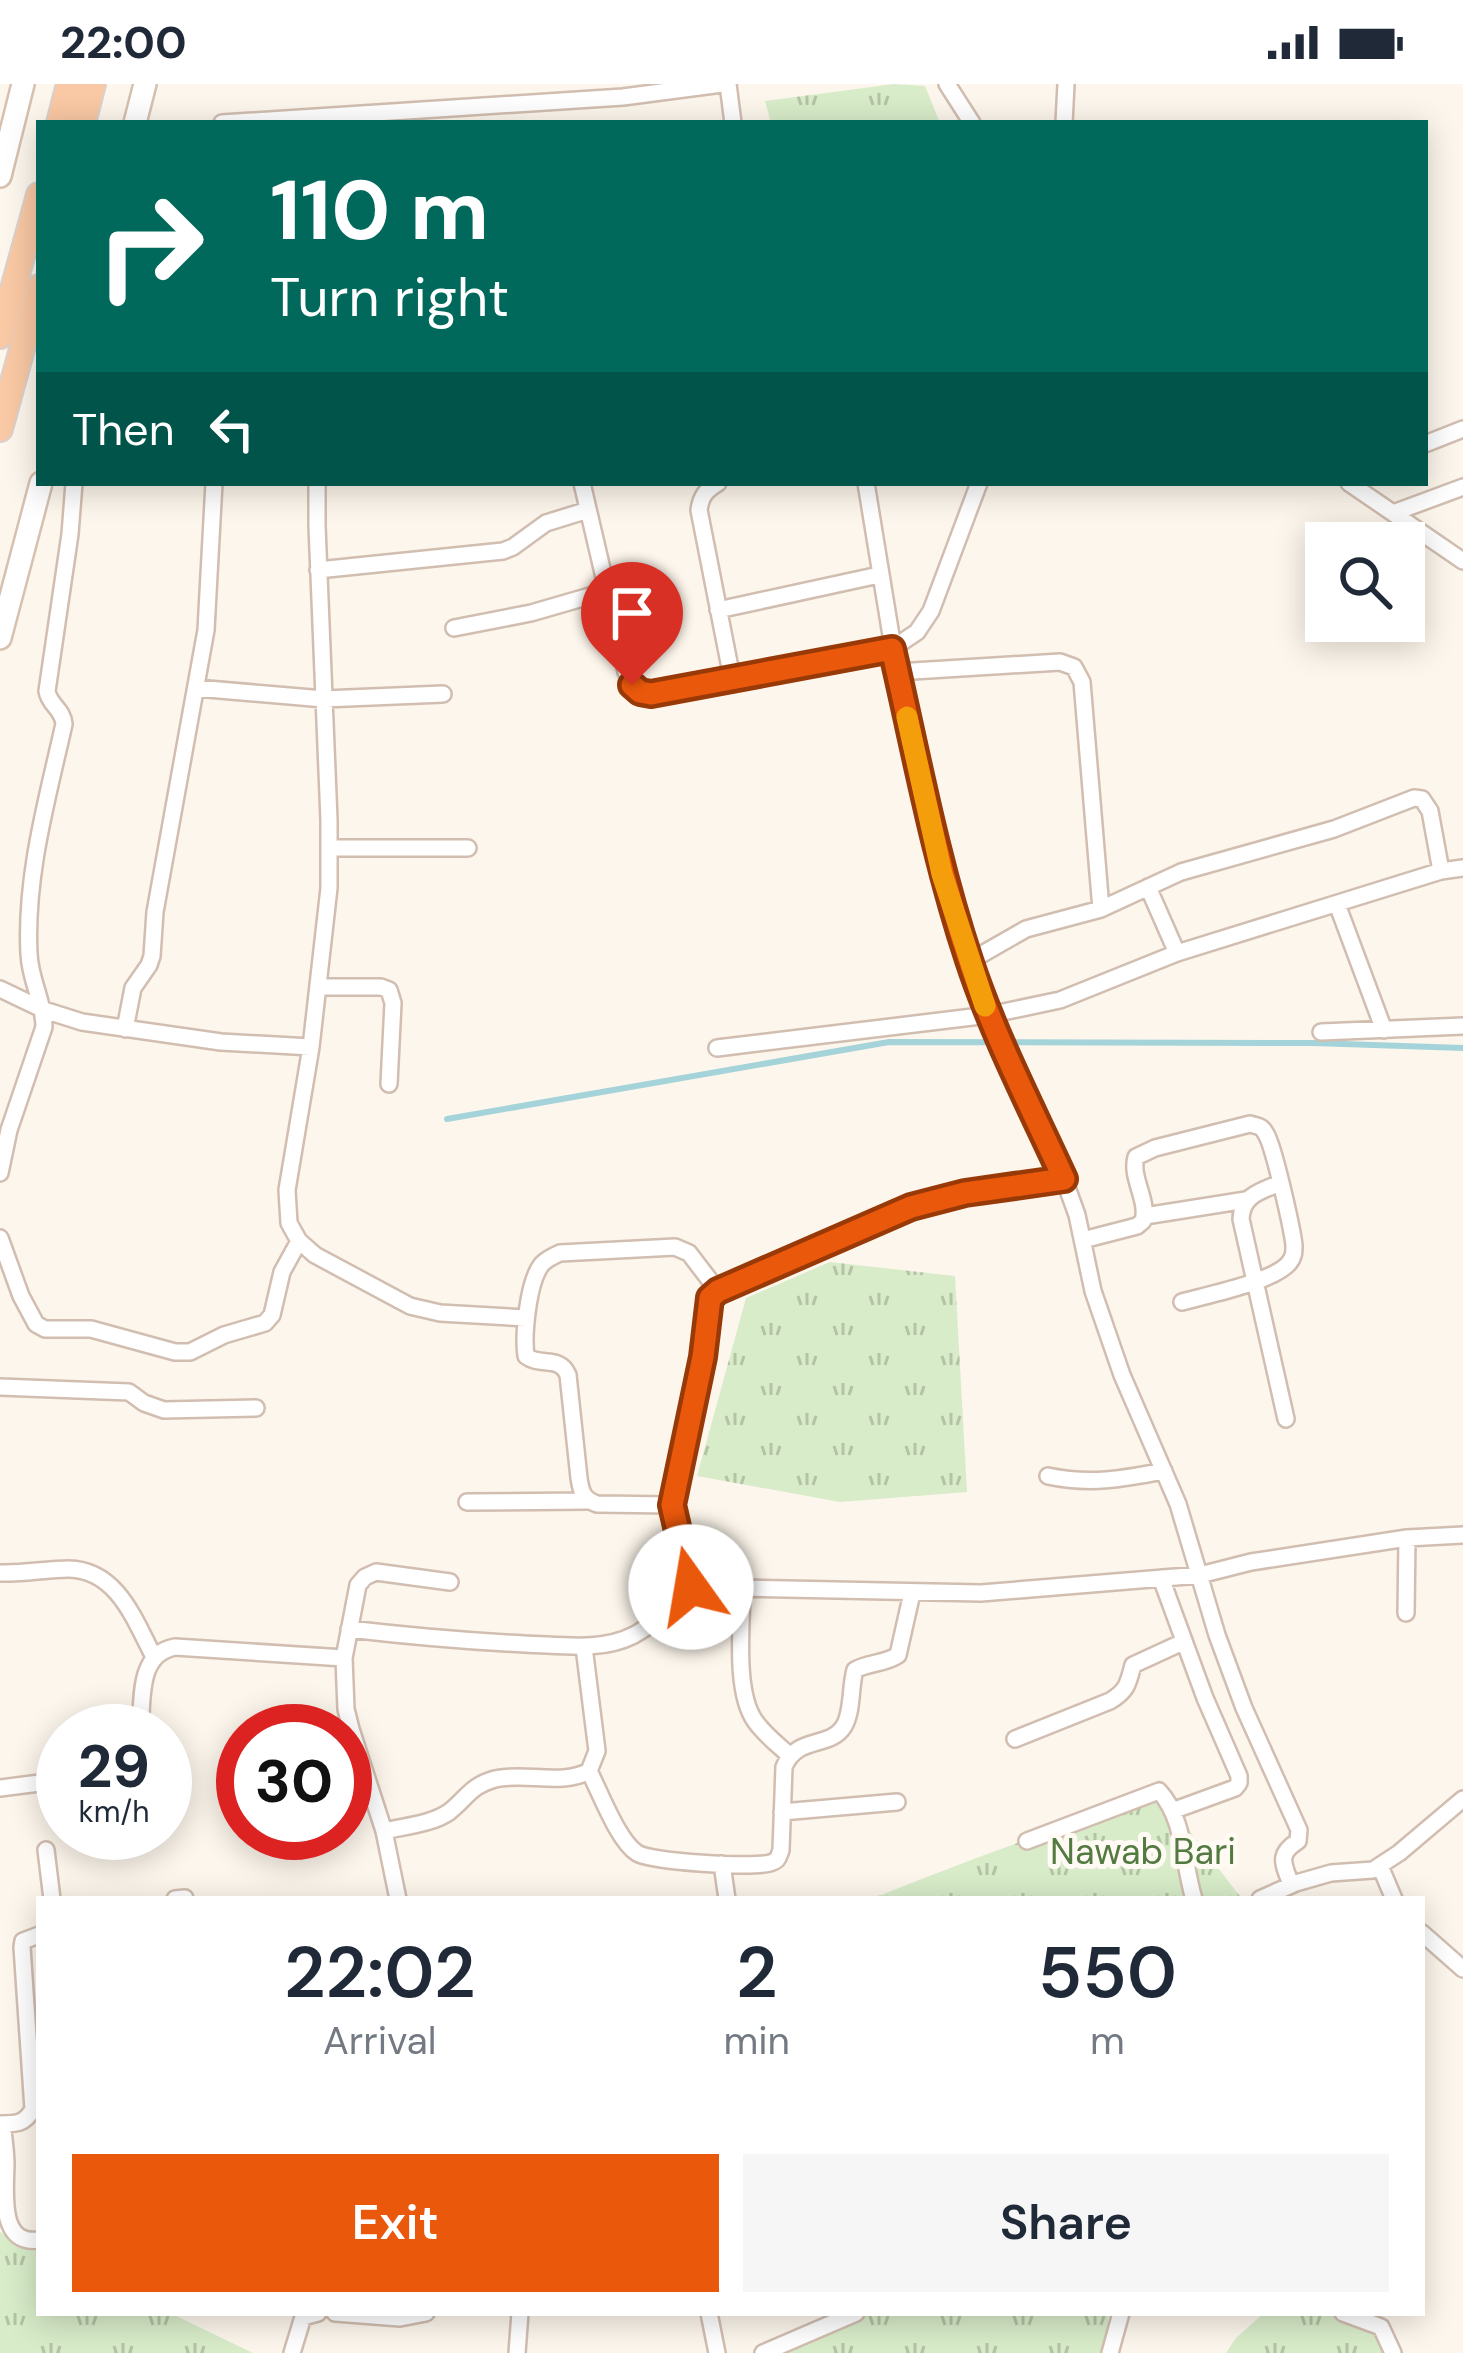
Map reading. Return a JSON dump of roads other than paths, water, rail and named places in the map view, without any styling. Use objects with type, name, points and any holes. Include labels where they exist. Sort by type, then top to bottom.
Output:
[{"type":"highway","points":[[60,120],[69,84]]},
{"type":"highway","points":[[84,120],[93,84]]},
{"type":"highway","points":[[0,336],[36,206]]},
{"type":"highway","points":[[0,429],[36,297]]},
{"type":"main road","points":[[0,176],[23,84]]},
{"type":"main road","points":[[136,120],[145,84]]},
{"type":"main road","points":[[0,638],[39,486]]},
{"type":"street","points":[[334,119],[725,84],[732,120]]},
{"type":"street","points":[[947,84],[969,120]]},
{"type":"street","points":[[1064,120],[1066,84]]},
{"type":"street","points":[[1428,443],[1463,429]]},
{"type":"street","points":[[0,1173],[8,1130],[44,1027],[44,1010],[29,962],[28,927],[41,820],[64,724],[64,716],[46,691],[74,486]]},
{"type":"street","points":[[124,1029],[133,988],[152,956],[155,912],[206,630],[214,486]]},
{"type":"street","points":[[317,486],[329,888],[311,1047],[287,1190],[290,1223],[299,1241],[315,1255],[410,1306],[526,1318]]},
{"type":"street","points":[[582,486],[626,672],[632,685],[651,694],[892,649],[917,632],[931,610],[978,486]]},
{"type":"street","points":[[709,486],[699,510],[731,679]]},
{"type":"street","points":[[866,486],[892,649],[942,874],[989,1015],[1077,1215],[1094,1291],[1122,1376],[1178,1504],[1216,1635],[1299,1830],[1298,1841],[1283,1856],[1291,1885]]},
{"type":"street","points":[[1354,486],[1463,561]]},
{"type":"street","points":[[1393,512],[1463,487]]},
{"type":"street","points":[[318,570],[503,550],[546,523],[588,509]]},
{"type":"street","points":[[718,610],[879,575]]},
{"type":"street","points":[[454,628],[531,613],[607,590]]},
{"type":"street","points":[[898,672],[1060,662],[1074,667],[1082,682],[1101,909]]},
{"type":"street","points":[[196,688],[324,699],[443,694]]},
{"type":"street","points":[[970,961],[1026,928],[1101,909],[1180,872],[1334,829],[1414,798],[1422,799],[1430,811],[1441,871]]},
{"type":"street","points":[[329,848],[468,848]]},
{"type":"street","points":[[717,1048],[989,1015],[1060,1000],[1177,953],[1463,868]]},
{"type":"street","points":[[1148,887],[1177,953]]},
{"type":"street","points":[[1337,904],[1384,1030]]},
{"type":"street","points":[[318,987],[389,990],[393,1003],[389,1084]]},
{"type":"street","points":[[0,989],[82,1022],[221,1042],[311,1047]]},
{"type":"street","points":[[1321,1032],[1463,1026]]},
{"type":"street","points":[[1145,1216],[1133,1164],[1136,1156],[1250,1124],[1267,1135],[1293,1258],[1255,1282],[1182,1302]]},
{"type":"street","points":[[691,1587],[672,1505],[703,1357],[710,1298],[911,1207],[965,1193],[1064,1179]]},
{"type":"street","points":[[1280,1183],[1246,1200],[1241,1219],[1286,1419]]},
{"type":"street","points":[[1082,1240],[1137,1226],[1145,1216],[1246,1200]]},
{"type":"street","points":[[0,1238],[36,1324],[45,1329],[91,1329],[176,1352],[190,1352],[224,1334],[265,1323],[272,1315],[282,1272],[299,1241]]},
{"type":"street","points":[[587,1501],[581,1492],[568,1375],[558,1363],[526,1356],[526,1318],[539,1267],[560,1253],[675,1247],[689,1253],[718,1291]]},
{"type":"street","points":[[0,1387],[129,1392],[164,1410],[256,1408]]},
{"type":"street","points":[[1048,1476],[1099,1482],[1163,1471]]},
{"type":"street","points":[[467,1502],[672,1505]]},
{"type":"street","points":[[349,1629],[452,1641],[584,1647],[633,1636],[691,1587],[981,1593],[1200,1575],[1251,1562],[1407,1538],[1463,1535]]},
{"type":"street","points":[[1406,1613],[1407,1538]]},
{"type":"street","points":[[0,1573],[74,1569],[99,1576],[127,1606],[153,1655]]},
{"type":"street","points":[[397,1896],[384,1831],[346,1709],[344,1658],[358,1585],[365,1577],[376,1572],[450,1582]]},
{"type":"street","points":[[1161,1578],[1239,1784],[1172,1811]]},
{"type":"street","points":[[742,1588],[746,1702],[752,1718],[789,1755]]},
{"type":"street","points":[[590,1771],[635,1852],[653,1860],[772,1863],[778,1858],[784,1767],[789,1755],[842,1730],[855,1670],[898,1654],[912,1593]]},
{"type":"street","points":[[1016,1739],[1124,1693],[1133,1665],[1183,1642]]},
{"type":"street","points":[[384,1831],[443,1816],[466,1792],[491,1780],[516,1775],[580,1776],[590,1771],[597,1751],[584,1647]]},
{"type":"street","points":[[143,1704],[147,1667],[163,1649],[344,1658]]},
{"type":"street","points":[[0,1788],[36,1783]]},
{"type":"street","points":[[1027,1841],[1152,1792],[1164,1794],[1194,1896]]},
{"type":"street","points":[[1267,1896],[1331,1874],[1373,1870],[1463,1799]]},
{"type":"street","points":[[782,1812],[897,1802]]},
{"type":"street","points":[[47,1860],[52,1896]]},
{"type":"street","points":[[722,1864],[727,1896]]},
{"type":"street","points":[[1379,1866],[1393,1896]]},
{"type":"street","points":[[36,1935],[23,1941],[22,1947],[32,1997],[33,2109],[20,2123],[1,2124],[6,2155],[2,2219],[19,2240],[36,2240]]},
{"type":"street","points":[[1425,1937],[1463,1969]]},
{"type":"street","points":[[292,2353],[302,2316]]},
{"type":"street","points":[[366,2316],[403,2316]]},
{"type":"street","points":[[517,2353],[520,2316]]},
{"type":"street","points":[[710,2316],[717,2353]]},
{"type":"street","points":[[763,2353],[849,2316]]},
{"type":"street","points":[[1110,2353],[1120,2316]]},
{"type":"street","points":[[1351,2316],[1381,2327],[1393,2353]]},
{"type":"waterway","points":[[447,1119],[889,1042],[1463,1048]]},
{"type":"park label","name":"Nawab Bari","points":[[1143,1851]]}]
